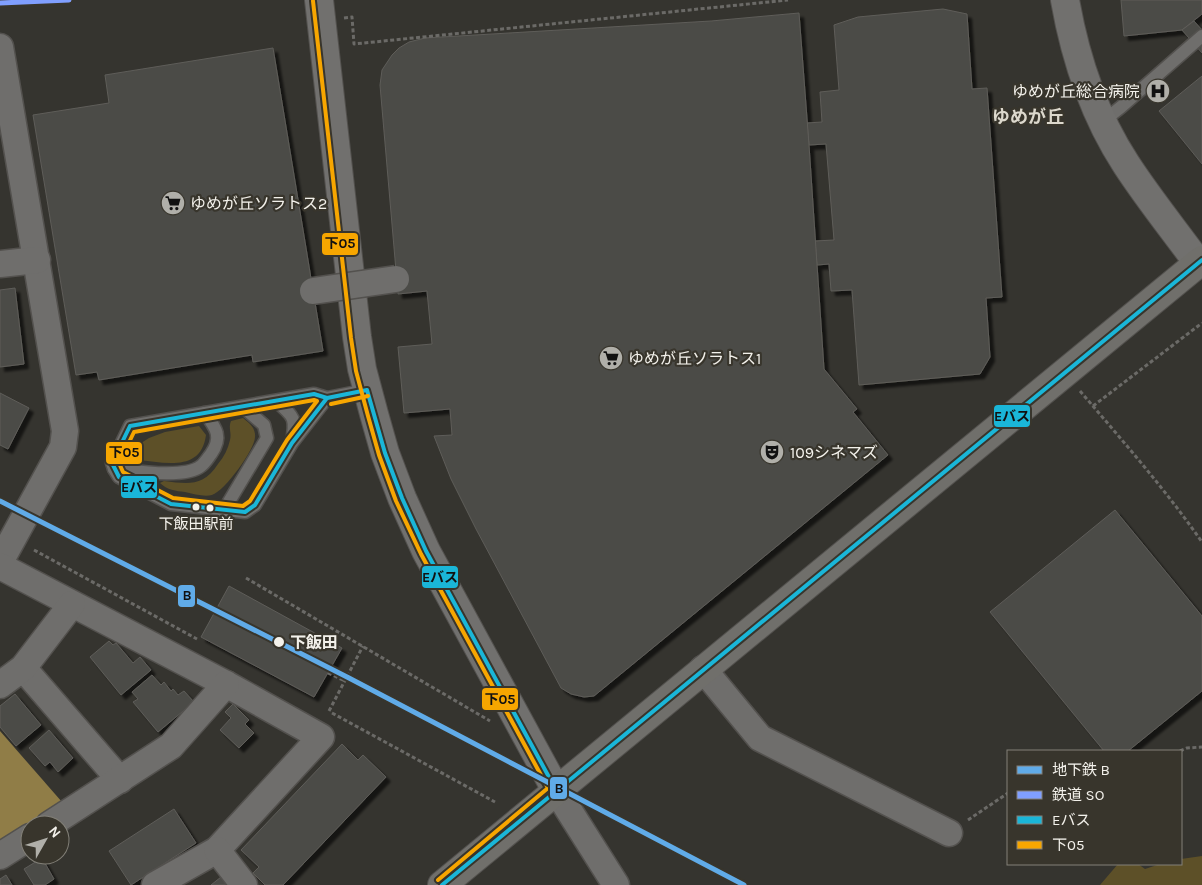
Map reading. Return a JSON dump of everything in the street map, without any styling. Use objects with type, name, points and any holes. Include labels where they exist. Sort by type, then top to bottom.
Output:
[{"type":"main road","points":[[442,885],[1065,373],[1201,266]]},
{"type":"street","points":[[319,0],[355,319],[367,390],[385,454],[426,551],[556,790],[616,885]]},
{"type":"street","points":[[1065,0],[1069,24],[1085,78],[1102,122],[1126,163],[1201,266]]},
{"type":"street","points":[[0,562],[63,447],[65,431],[37,260],[11,168],[1,60]]},
{"type":"street","points":[[0,264],[37,260]]},
{"type":"street","points":[[313,292],[396,279]]},
{"type":"street","points":[[0,566],[226,684],[321,737],[217,850],[155,885]]},
{"type":"street","points":[[0,685],[23,668],[72,604]]},
{"type":"street","points":[[23,668],[120,780]]},
{"type":"street","points":[[703,670],[760,738],[949,833]]},
{"type":"street","points":[[65,815],[171,746],[226,684]]},
{"type":"street","points":[[0,856],[20,843]]},
{"type":"street","points":[[217,850],[244,885]]},
{"type":"lane","points":[[1102,122],[1122,107],[1202,36]]},
{"type":"lane","points":[[327,398],[292,443],[255,505],[245,512],[171,504],[119,476],[114,470],[112,463],[130,426],[314,394],[327,398],[367,390]]},
{"type":"lane","points":[[276,402],[288,412],[295,422],[292,443]]},
{"type":"lane","points":[[224,510],[267,438],[264,425],[243,407]]},
{"type":"lane","points":[[114,470],[176,473],[194,470],[202,466],[215,448],[218,440],[217,430],[205,413]]},
{"type":"path","points":[[343,18],[352,17],[354,44],[788,0]]},
{"type":"path","points":[[1093,406],[1202,323]]},
{"type":"path","points":[[1065,373],[1188,521],[1202,542]]},
{"type":"path","points":[[246,578],[495,724]]},
{"type":"path","points":[[329,711],[363,646]]},
{"type":"path","points":[[328,673],[345,681]]},
{"type":"path","points":[[1182,750],[1202,747]]},
{"type":"path","points":[[949,833],[1007,794]]},
{"type":"shaded area","points":[[243,418],[252,426],[255,437],[254,443],[245,460],[218,492],[209,496],[199,495],[172,490],[160,483],[164,481],[188,483],[207,477],[227,450],[231,421]]},
{"type":"shaded area","points":[[199,426],[206,435],[203,447],[197,455],[189,460],[169,463],[137,460],[134,457],[135,447],[149,438],[165,432]]},
{"type":"shaded area","points":[[0,731],[62,802],[42,815],[20,815],[20,830],[0,843]]},
{"type":"shaded area","points":[[1202,856],[1202,885],[1100,885],[1117,865],[1139,865],[1145,869],[1157,865],[1182,865],[1182,859]]},
{"type":"building","points":[[1121,0],[1202,0],[1202,14],[1182,30],[1124,36]]},
{"type":"building","points":[[943,9],[967,14],[972,89],[987,88],[1002,297],[986,298],[990,357],[980,374],[859,385],[852,290],[831,291],[829,264],[817,265],[815,241],[834,240],[826,144],[809,145],[807,123],[822,122],[820,92],[839,90],[834,25],[858,17]]},
{"type":"building","name":"ゆめが丘ソラトス1","points":[[799,13],[824,369],[857,409],[853,412],[888,455],[594,696],[584,697],[571,694],[561,688],[451,479],[434,436],[452,435],[450,409],[404,413],[398,347],[432,344],[427,291],[398,294],[380,85],[382,70],[399,48],[409,42],[425,38],[711,21]]},
{"type":"building","points":[[1194,21],[1202,30],[1202,53],[1182,30]]},
{"type":"building","name":"ゆめが丘ソラトス2","points":[[273,48],[323,351],[253,362],[252,355],[99,380],[97,372],[76,375],[33,115],[109,103],[105,75]]},
{"type":"building","points":[[1202,76],[1202,164],[1159,111]]},
{"type":"building","points":[[15,288],[24,364],[0,367],[0,290]]},
{"type":"building","points":[[0,393],[29,408],[8,449],[0,445]]},
{"type":"building","points":[[1115,510],[1202,616],[1202,691],[1129,750],[1103,750],[990,612]]},
{"type":"building","points":[[229,586],[342,648],[314,697],[201,637]]},
{"type":"building","points":[[109,641],[113,645],[116,643],[133,663],[140,657],[151,670],[121,695],[90,657]]},
{"type":"building","points":[[152,675],[161,685],[164,682],[171,691],[173,689],[178,695],[184,691],[194,702],[158,732],[133,702],[138,699],[132,692]]},
{"type":"building","points":[[15,694],[41,725],[16,746],[0,727],[0,706]]},
{"type":"building","points":[[233,704],[249,720],[245,724],[254,733],[239,748],[220,730],[231,718],[225,712]]},
{"type":"building","points":[[49,730],[73,758],[58,772],[50,762],[45,766],[29,748]]},
{"type":"building","points":[[342,744],[358,760],[363,755],[386,777],[283,885],[265,885],[253,873],[259,867],[241,850]]},
{"type":"building","points":[[174,809],[196,843],[131,885],[109,851]]},
{"type":"building","points":[[31,865],[46,865],[54,879],[45,885],[34,885],[24,869]]},
{"type":"building","points":[[6,875],[12,885],[0,885],[0,879]]},
{"type":"building","points":[[221,877],[227,885],[211,885]]},
{"type":"metro line","name":"B","points":[[0,501],[349,678],[744,885]]},
{"type":"rail line","name":"SO","points":[[0,3],[69,0]]},
{"type":"transit line","name":"下05","points":[[313,1],[351,338],[356,371],[379,455],[396,501],[421,554],[548,788],[438,880]]},
{"type":"transit line","name":"Eバス","points":[[442,885],[1202,260]]},
{"type":"transit line","name":"Eバス","points":[[327,398],[367,390],[385,453],[402,498],[426,551],[556,790]]},
{"type":"transit line","name":"Eバス","points":[[314,394],[327,398],[292,443],[255,505],[245,512],[171,504],[119,477],[112,463],[130,426],[314,394]]},
{"type":"transit line","name":"下05","points":[[331,404],[368,396]]},
{"type":"transit line","name":"下05","points":[[314,400],[317,401],[287,440],[250,501],[243,506],[173,498],[123,472],[119,463],[134,432],[314,400]]},
{"type":"place","name":"ゆめが丘総合病院","points":[[1158,91]]},
{"type":"place","name":"ゆめが丘ソラトス2","points":[[173,203]]},
{"type":"place","name":"ゆめが丘ソラトス1","points":[[611,358]]},
{"type":"place","name":"109シネマズ","points":[[772,452]]},
{"type":"place","name":"下飯田駅前","points":[[196,507]]},
{"type":"place","name":"下飯田","points":[[279,642]]},
{"type":"district","name":"ゆめが丘","points":[[1028,117]]}]
